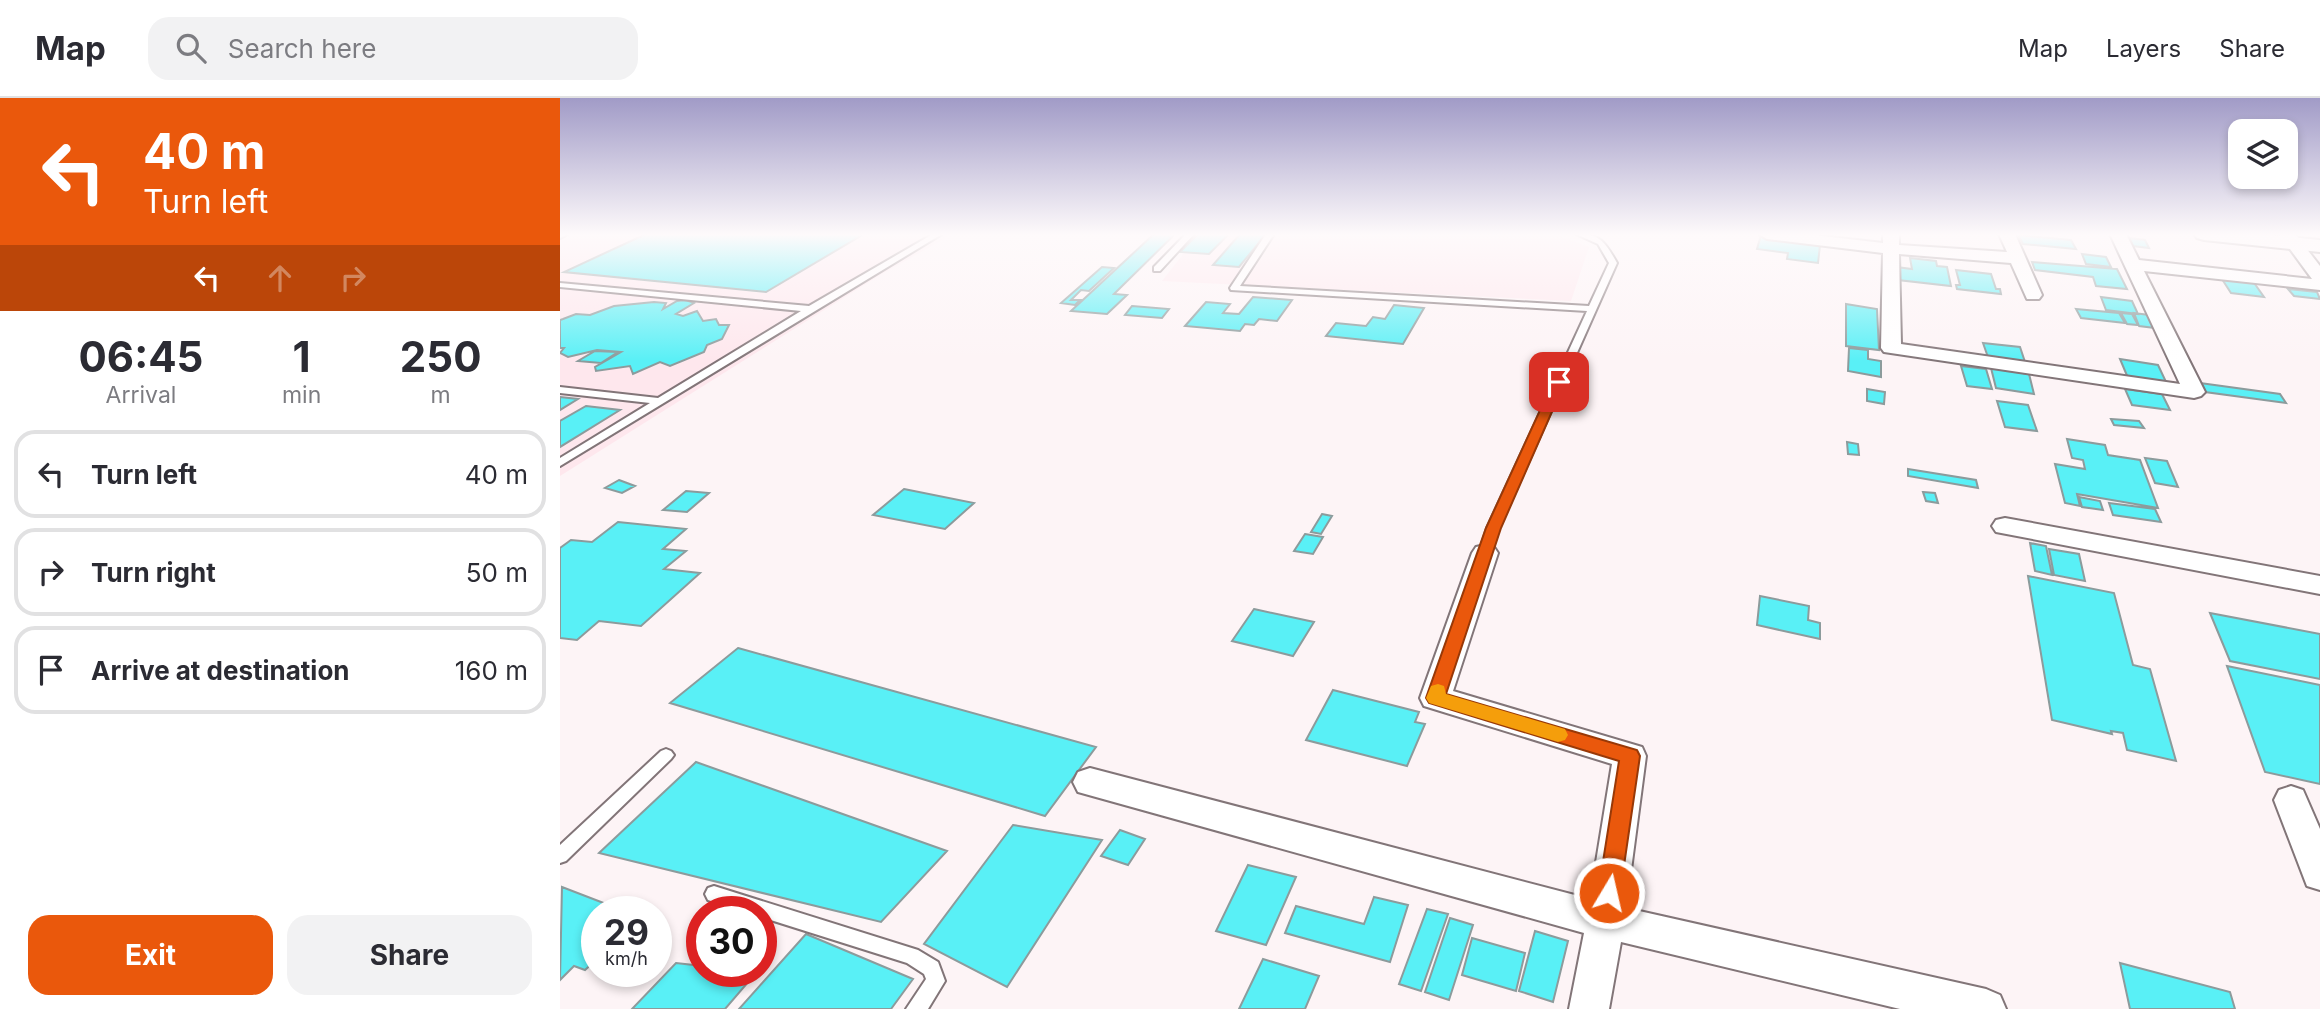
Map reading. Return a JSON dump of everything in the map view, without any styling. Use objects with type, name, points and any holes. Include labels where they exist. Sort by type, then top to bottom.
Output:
[{"type":"street","points":[[1892,277],[1891,348],[2194,392],[2140,277]]},
{"type":"street","points":[[2024,277],[2033,295]]},
{"type":"street","points":[[2241,277],[2320,285]]},
{"type":"street","points":[[2005,526],[2320,585]]},
{"type":"street","points":[[1485,553],[1435,698],[1630,756],[1589,1009]]},
{"type":"street","points":[[1090,782],[1605,921],[1986,1009]]},
{"type":"street","points":[[2291,800],[2320,874]]},
{"type":"lane","points":[[560,463],[865,277]]},
{"type":"lane","points":[[1242,277],[1234,288],[1592,309]]},
{"type":"lane","points":[[1485,553],[1493,528],[1607,277]]},
{"type":"lane","points":[[560,285],[810,309]]},
{"type":"lane","points":[[560,390],[658,401]]},
{"type":"lane","points":[[560,856],[666,755]]},
{"type":"lane","points":[[714,894],[912,956],[930,968],[936,981],[916,1009]]},
{"type":"shaded area","points":[[560,277],[878,277],[560,476]]},
{"type":"shaded area","points":[[1166,277],[1579,277],[1571,301],[1162,281]]},
{"type":"building","points":[[610,277],[792,277],[766,292]]},
{"type":"building","points":[[1091,277],[1105,277],[1089,291],[1081,290],[1071,300],[1080,300],[1075,305],[1061,303]]},
{"type":"building","points":[[1108,277],[1132,277],[1114,294],[1127,295],[1107,314],[1071,311]]},
{"type":"building","points":[[1897,277],[1949,277],[1951,286],[1898,280]]},
{"type":"building","points":[[1958,277],[1992,277],[1996,289],[2000,289],[2001,294],[1957,289],[1956,285],[1960,285]]},
{"type":"building","points":[[2089,277],[2121,277],[2127,289],[2096,286],[2093,277]]},
{"type":"building","points":[[2220,277],[2252,280],[2264,297],[2231,293]]},
{"type":"building","points":[[2288,289],[2317,292],[2320,299],[2294,296]]},
{"type":"building","points":[[1253,297],[1292,300],[1277,321],[1259,319],[1254,325],[1245,324],[1240,331],[1185,326],[1206,302],[1230,304],[1223,313],[1239,314]]},
{"type":"building","points":[[2101,297],[2132,301],[2138,314],[2106,310]]},
{"type":"building","points":[[677,301],[694,303],[676,314],[683,316],[697,311],[703,321],[716,319],[719,325],[729,325],[722,339],[707,345],[704,352],[670,366],[660,362],[633,374],[630,366],[596,371],[595,367],[621,352],[597,350],[568,357],[560,353],[564,348],[560,348],[560,320],[576,314],[590,315],[614,306],[666,303],[663,309]]},
{"type":"building","points":[[1846,304],[1877,309],[1879,350],[1846,346]]},
{"type":"building","points":[[1394,305],[1424,308],[1403,344],[1326,336],[1336,323],[1366,326],[1373,317],[1385,319]]},
{"type":"building","points":[[1132,306],[1169,309],[1162,318],[1125,315]]},
{"type":"building","points":[[2076,309],[2119,313],[2125,323],[2081,318]]},
{"type":"building","points":[[2121,313],[2132,314],[2138,325],[2127,324]]},
{"type":"building","points":[[2134,313],[2149,315],[2155,328],[2139,326]]},
{"type":"building","points":[[1983,343],[2020,347],[2026,365],[1989,360]]},
{"type":"building","points":[[1849,348],[1868,350],[1868,359],[1881,361],[1881,377],[1848,371]]},
{"type":"building","points":[[595,351],[618,352],[601,363],[578,361]]},
{"type":"building","points":[[2120,359],[2158,365],[2167,384],[2128,378]]},
{"type":"building","points":[[1961,366],[1986,369],[1992,389],[1967,386]]},
{"type":"building","points":[[1991,368],[2029,374],[2034,394],[1996,388]]},
{"type":"building","points":[[2200,383],[2280,394],[2286,403],[2205,392]]},
{"type":"building","points":[[1867,389],[1885,392],[1884,404],[1867,401]]},
{"type":"building","points":[[2125,389],[2162,394],[2170,410],[2132,405]]},
{"type":"building","points":[[560,397],[578,399],[560,410]]},
{"type":"building","points":[[1997,401],[2028,405],[2037,431],[2005,427]]},
{"type":"building","points":[[586,406],[620,410],[560,447],[560,421]]},
{"type":"building","points":[[2111,419],[2139,421],[2144,428],[2114,425]]},
{"type":"building","points":[[2067,439],[2105,445],[2108,455],[2140,460],[2158,508],[2077,494],[2080,506],[2065,503],[2055,464],[2085,469],[2083,460],[2072,458]]},
{"type":"building","points":[[1847,442],[1858,444],[1859,455],[1848,454]]},
{"type":"building","points":[[2145,458],[2167,461],[2178,487],[2155,483]]},
{"type":"building","points":[[1908,469],[1976,480],[1978,488],[1908,476]]},
{"type":"building","points":[[619,480],[635,486],[622,493],[605,488]]},
{"type":"building","points":[[904,489],[974,503],[945,529],[873,515]]},
{"type":"building","points":[[686,491],[709,493],[687,512],[663,510]]},
{"type":"building","points":[[1923,492],[1935,493],[1938,503],[1926,501]]},
{"type":"building","points":[[2079,497],[2100,501],[2103,510],[2082,507]]},
{"type":"building","points":[[2109,503],[2155,509],[2161,522],[2113,515]]},
{"type":"building","points":[[1322,514],[1332,516],[1321,534],[1311,532]]},
{"type":"building","points":[[618,522],[686,529],[663,549],[686,551],[664,569],[700,573],[641,626],[599,621],[577,640],[560,638],[560,548],[571,540],[592,542]]},
{"type":"building","points":[[1305,534],[1323,537],[1313,554],[1294,551]]},
{"type":"building","points":[[2030,543],[2046,546],[2052,575],[2035,571]]},
{"type":"building","points":[[2049,549],[2079,554],[2085,581],[2054,575]]},
{"type":"building","points":[[2028,576],[2114,593],[2133,665],[2150,669],[2176,761],[2127,750],[2123,733],[2111,731],[2112,734],[2052,720]]},
{"type":"building","points":[[1760,596],[1809,606],[1808,620],[1820,623],[1820,639],[1757,625]]},
{"type":"building","points":[[1254,609],[1314,622],[1293,656],[1232,641]]},
{"type":"building","points":[[2210,613],[2320,634],[2320,679],[2230,661]]},
{"type":"building","points":[[738,648],[1096,747],[1045,816],[670,703]]},
{"type":"building","points":[[2227,666],[2320,685],[2320,784],[2265,772]]},
{"type":"building","points":[[1333,690],[1419,712],[1415,722],[1425,724],[1407,766],[1306,740]]},
{"type":"building","points":[[696,762],[947,851],[881,922],[599,853]]},
{"type":"building","points":[[1013,825],[1102,840],[1007,987],[924,944]]},
{"type":"building","points":[[1120,830],[1145,839],[1128,865],[1101,856]]},
{"type":"building","points":[[1248,865],[1296,877],[1266,945],[1216,931]]},
{"type":"building","points":[[562,887],[585,896],[581,896],[581,969],[574,966],[560,980]]},
{"type":"building","points":[[1374,897],[1408,905],[1390,962],[1285,933],[1296,906],[1364,924]]},
{"type":"building","points":[[1427,909],[1448,914],[1421,991],[1399,984]]},
{"type":"building","points":[[1450,918],[1473,925],[1449,1000],[1425,992]]},
{"type":"building","points":[[1535,931],[1568,941],[1553,1002],[1519,991]]},
{"type":"building","points":[[806,934],[913,979],[891,1009],[739,1009],[759,987],[777,987],[777,966]]},
{"type":"building","points":[[1472,938],[1525,953],[1516,991],[1462,975]]},
{"type":"building","points":[[1263,959],[1319,976],[1305,1009],[1239,1009]]},
{"type":"building","points":[[676,963],[686,964],[686,987],[744,987],[725,1009],[632,1009],[653,987],[672,987],[672,967]]},
{"type":"building","points":[[2120,963],[2230,992],[2235,1009],[2130,1009]]},
{"type":"slow traffic","points":[[1438,691],[1435,698],[1558,735]]},
{"type":"route","points":[[1559,382],[1493,528],[1435,698],[1630,756],[1609,893]]}]
